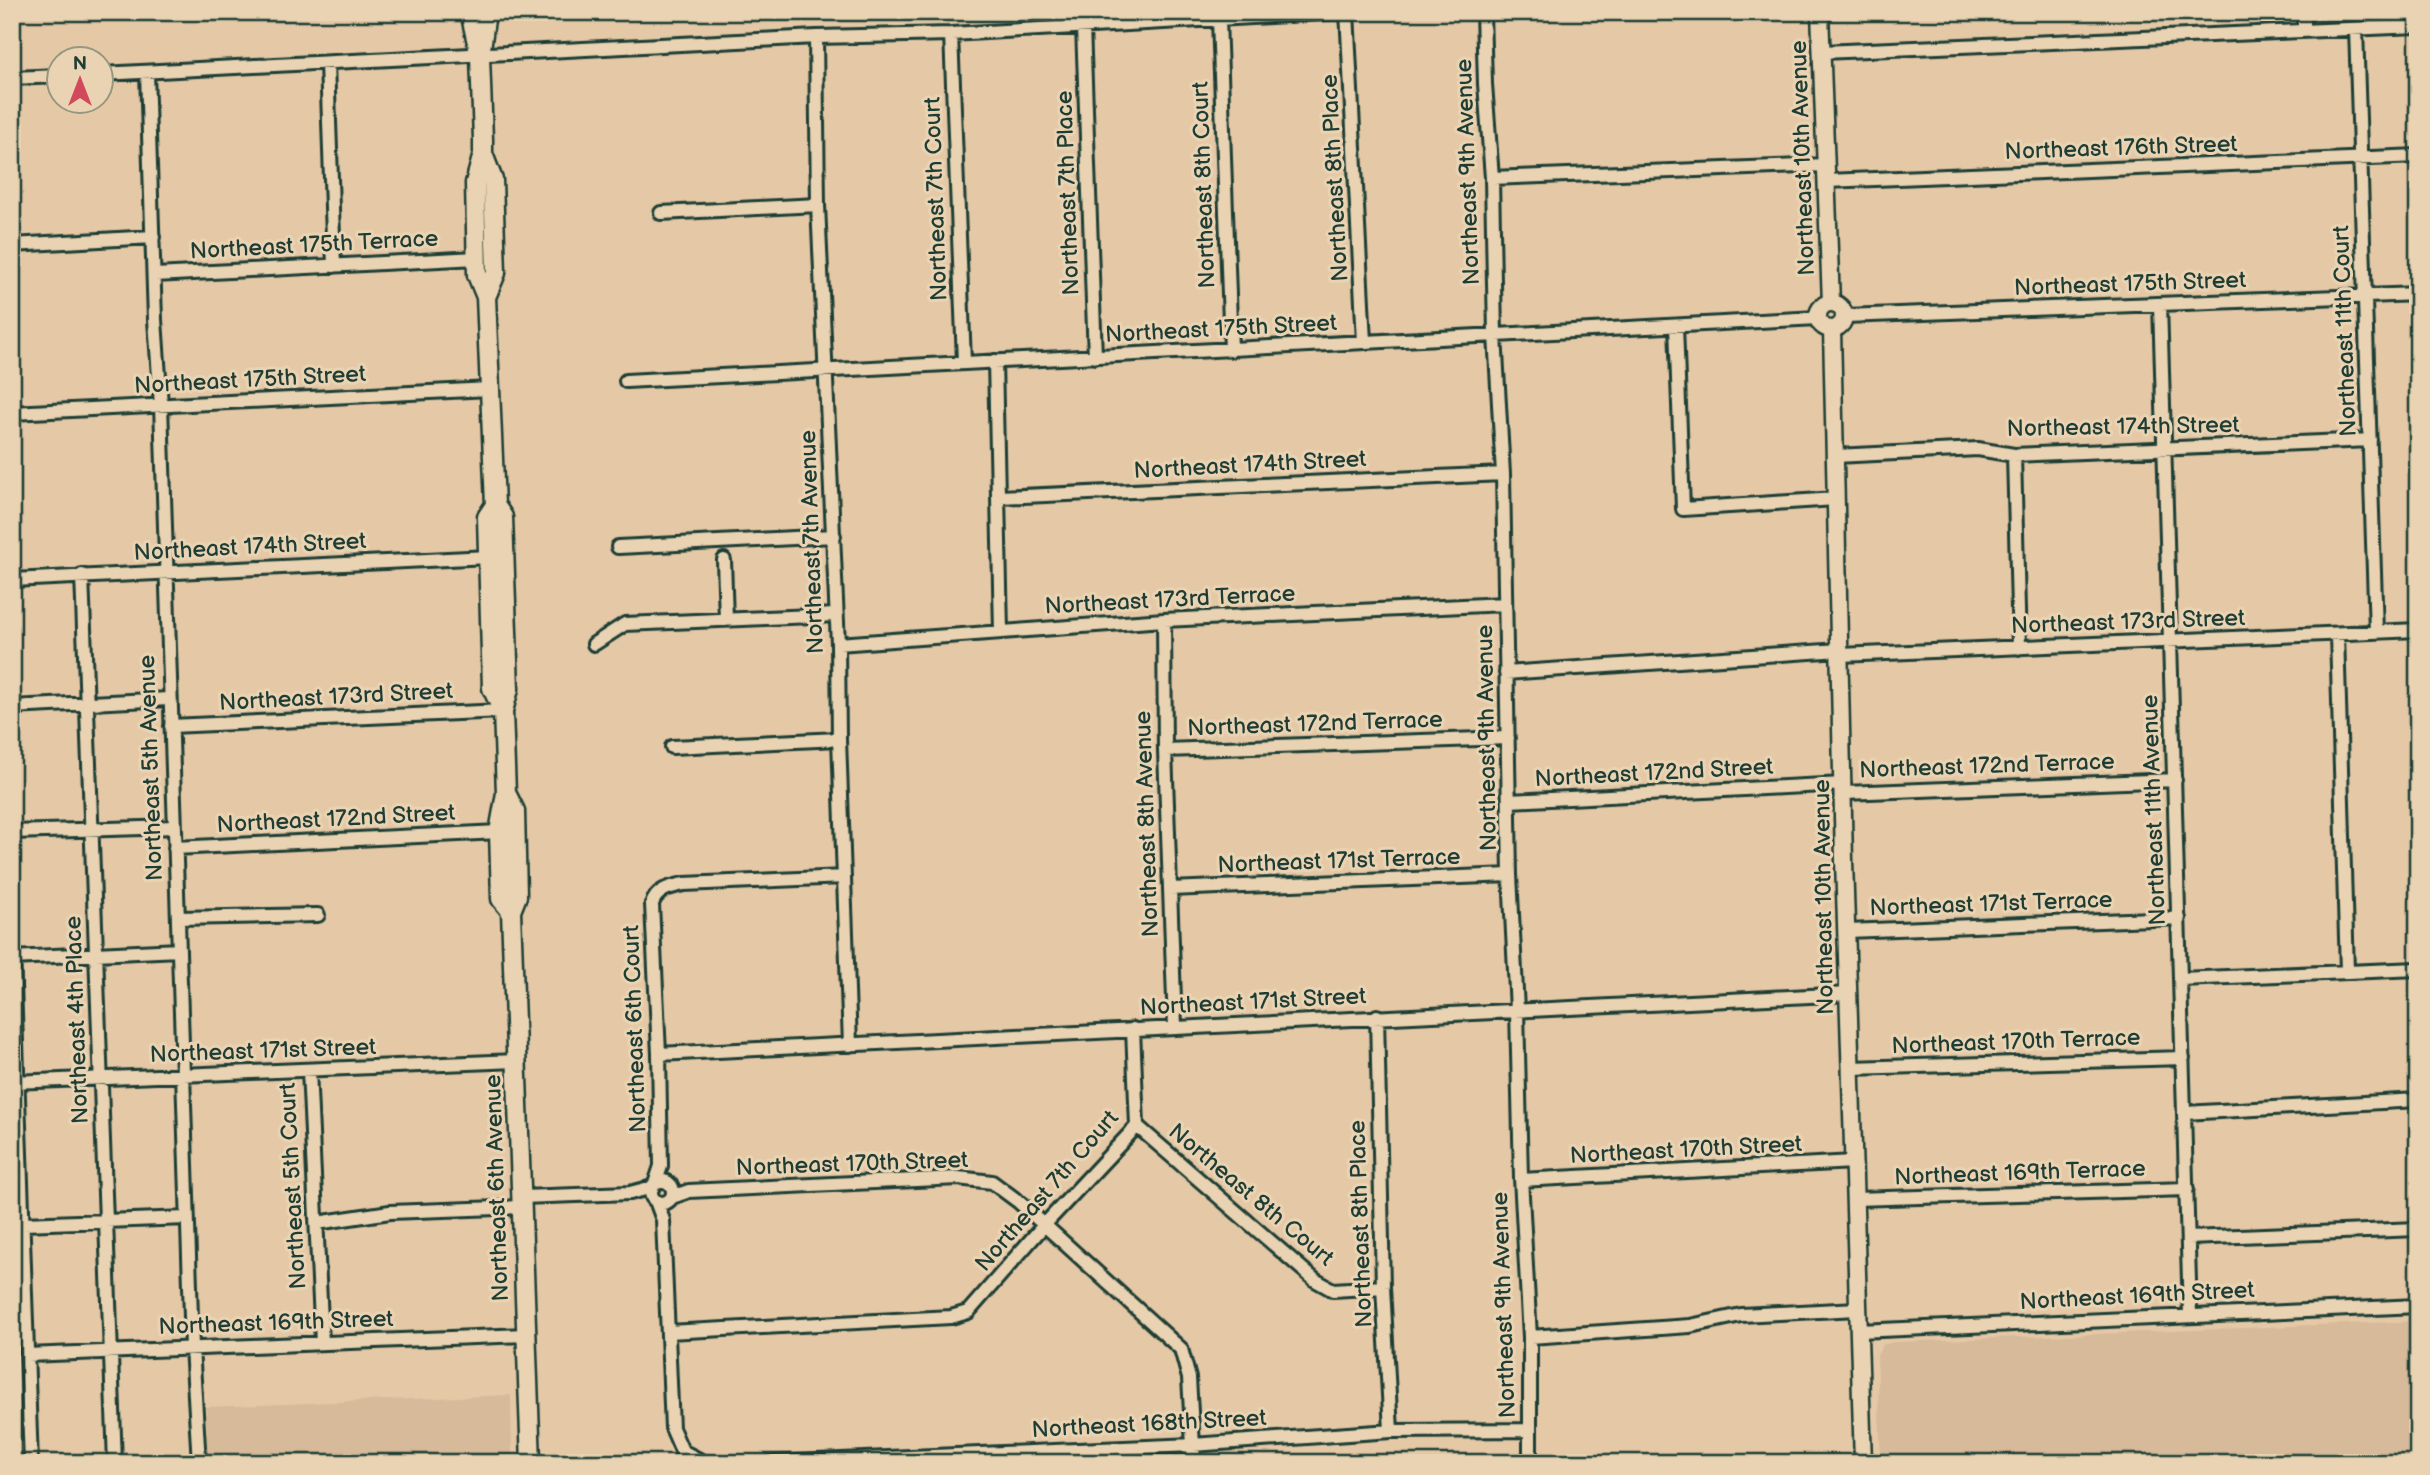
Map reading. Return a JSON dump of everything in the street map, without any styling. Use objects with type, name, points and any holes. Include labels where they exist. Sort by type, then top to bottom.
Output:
[{"type":"main road","name":"Northeast 6th Avenue","points":[[470,12],[480,56]]},
{"type":"main road","name":"Northeast 6th Avenue","points":[[486,12],[480,56],[483,154],[475,183],[477,275],[486,297],[495,505],[503,517],[509,689],[503,710],[506,793],[499,832],[501,899],[511,911]]},
{"type":"main road","name":"Northeast 6th Avenue","points":[[483,154],[493,180],[496,273],[486,297]]},
{"type":"main road","name":"Northeast 6th Avenue","points":[[495,505],[487,517],[492,688],[503,710]]},
{"type":"main road","name":"Northeast 6th Avenue","points":[[506,793],[515,811],[517,896],[511,911],[531,1463]]},
{"type":"street","points":[[116,73],[816,37],[1083,27],[1151,18],[1219,19],[1345,12]]},
{"type":"street","name":"Northeast 8th Place","points":[[1345,12],[1364,342]]},
{"type":"street","name":"Northeast 9th Avenue","points":[[1483,12],[1503,474],[1510,875],[1517,1010],[1521,1180],[1530,1337],[1530,1463]]},
{"type":"street","name":"Northeast 10th Avenue","points":[[1820,12],[1831,303]]},
{"type":"street","points":[[2304,12],[2304,31]]},
{"type":"street","name":"Northeast 8th Court","points":[[1219,19],[1231,350]]},
{"type":"street","points":[[1822,52],[2418,26]]},
{"type":"street","name":"Northeast 7th Place","points":[[1083,27],[1095,357]]},
{"type":"street","name":"Northeast 11th Court","points":[[2356,29],[2376,632]]},
{"type":"street","name":"Northeast 7th Court","points":[[951,34],[964,362]]},
{"type":"street","name":"Northeast 7th Avenue","points":[[816,37],[818,205],[834,536],[850,1045]]},
{"type":"street","points":[[327,63],[334,266]]},
{"type":"street","name":"Northeast 5th Avenue","points":[[146,72],[184,1075],[187,1218],[199,1463]]},
{"type":"street","points":[[12,78],[46,77]]},
{"type":"street","name":"Northeast 176th Street","points":[[1492,178],[1826,173],[2418,156]]},
{"type":"street","points":[[661,213],[818,205]]},
{"type":"street","points":[[12,245],[153,237]]},
{"type":"street","name":"Northeast 175th Terrace","points":[[155,275],[477,258]]},
{"type":"street","name":"Northeast 175th Street","points":[[1845,316],[2418,294]]},
{"type":"street","points":[[1831,303],[1840,306],[1845,316],[1840,327],[1832,330],[1824,328],[1818,318],[1820,309],[1831,303]]},
{"type":"street","name":"Northeast 11th Avenue","points":[[2160,304],[2190,1315]]},
{"type":"street","name":"Northeast 175th Street","points":[[626,381],[1818,318]]},
{"type":"street","points":[[1676,326],[1684,509],[1836,499]]},
{"type":"street","name":"Northeast 10th Avenue","points":[[1832,330],[1863,1463]]},
{"type":"street","points":[[995,361],[1002,631]]},
{"type":"street","name":"Northeast 175th Street","points":[[12,413],[490,389]]},
{"type":"street","name":"Northeast 174th Street","points":[[1835,456],[1978,449],[2014,454],[2370,440]]},
{"type":"street","points":[[2014,454],[2019,648]]},
{"type":"street","name":"Northeast 174th Street","points":[[1000,497],[1503,474]]},
{"type":"street","points":[[618,547],[834,536]]},
{"type":"street","name":"Northeast 174th Street","points":[[12,580],[489,557]]},
{"type":"street","points":[[724,560],[726,620]]},
{"type":"street","name":"Northeast 4th Place","points":[[82,575],[114,1463]]},
{"type":"street","name":"Northeast 173rd Terrace","points":[[838,643],[1164,620],[1505,604]]},
{"type":"street","points":[[594,644],[625,624],[835,615]]},
{"type":"street","name":"Northeast 8th Avenue","points":[[1164,620],[1165,750],[1175,1027]]},
{"type":"street","name":"Northeast 173rd Street","points":[[1506,673],[1840,653],[2019,648],[2418,630]]},
{"type":"street","points":[[2337,634],[2347,971]]},
{"type":"street","points":[[12,707],[169,699]]},
{"type":"street","name":"Northeast 173rd Street","points":[[171,726],[503,710]]},
{"type":"street","name":"Northeast 172nd Terrace","points":[[1165,750],[1508,738]]},
{"type":"street","points":[[672,747],[839,739]]},
{"type":"street","name":"Northeast 172nd Terrace","points":[[1844,789],[2175,780]]},
{"type":"street","name":"Northeast 172nd Street","points":[[1509,801],[1844,789]]},
{"type":"street","points":[[12,832],[175,827]]},
{"type":"street","name":"Northeast 172nd Street","points":[[175,848],[499,832]]},
{"type":"street","name":"Northeast 171st Terrace","points":[[1170,889],[1510,875]]},
{"type":"street","name":"Northeast 6th Court","points":[[662,1192],[652,904],[659,892],[684,884],[844,877]]},
{"type":"street","points":[[178,918],[318,915]]},
{"type":"street","name":"Northeast 171st Terrace","points":[[1847,931],[2179,918]]},
{"type":"street","points":[[12,929],[15,1082],[31,1463]]},
{"type":"street","points":[[13,958],[179,950]]},
{"type":"street","points":[[2180,979],[2418,969]]},
{"type":"street","name":"Northeast 171st Street","points":[[659,1054],[1849,994]]},
{"type":"street","name":"Northeast 8th Place","points":[[1377,1016],[1383,1287],[1391,1432]]},
{"type":"street","name":"Northeast 7th Court","points":[[668,1332],[951,1317],[968,1312],[1045,1224],[1137,1126],[1133,1029]]},
{"type":"street","name":"Northeast 170th Terrace","points":[[1851,1068],[2183,1058]]},
{"type":"street","name":"Northeast 171st Street","points":[[15,1082],[516,1062]]},
{"type":"street","name":"Northeast 5th Court","points":[[309,1070],[321,1343]]},
{"type":"street","points":[[2184,1113],[2418,1100]]},
{"type":"street","name":"Northeast 8th Court","points":[[1137,1126],[1315,1280],[1333,1290],[1383,1287]]},
{"type":"street","name":"Northeast 170th Street","points":[[1521,1180],[1854,1162]]},
{"type":"street","name":"Northeast 170th Street","points":[[662,1192],[958,1178],[992,1182],[1045,1224]]},
{"type":"street","name":"Northeast 169th Terrace","points":[[1855,1199],[2187,1189]]},
{"type":"street","points":[[317,1223],[390,1212],[662,1192],[672,1428],[682,1451],[705,1463]]},
{"type":"street","points":[[23,1224],[187,1218]]},
{"type":"street","points":[[1045,1224],[1181,1349],[1189,1378],[1194,1463]]},
{"type":"street","points":[[2188,1238],[2418,1229]]},
{"type":"street","name":"Northeast 169th Street","points":[[1859,1331],[2418,1306]]},
{"type":"street","points":[[1530,1337],[1690,1325],[1741,1315],[1858,1309]]},
{"type":"street","name":"Northeast 169th Street","points":[[27,1354],[527,1335]]},
{"type":"street","name":"Northeast 168th Street","points":[[771,1463],[1193,1445],[1391,1432],[1529,1430]]},
{"type":"shaded area","points":[[2418,1321],[2418,1463],[1881,1463],[1877,1356],[1882,1345],[1894,1342]]},
{"type":"shaded area","points":[[511,1395],[512,1463],[208,1463],[206,1407]]}]
